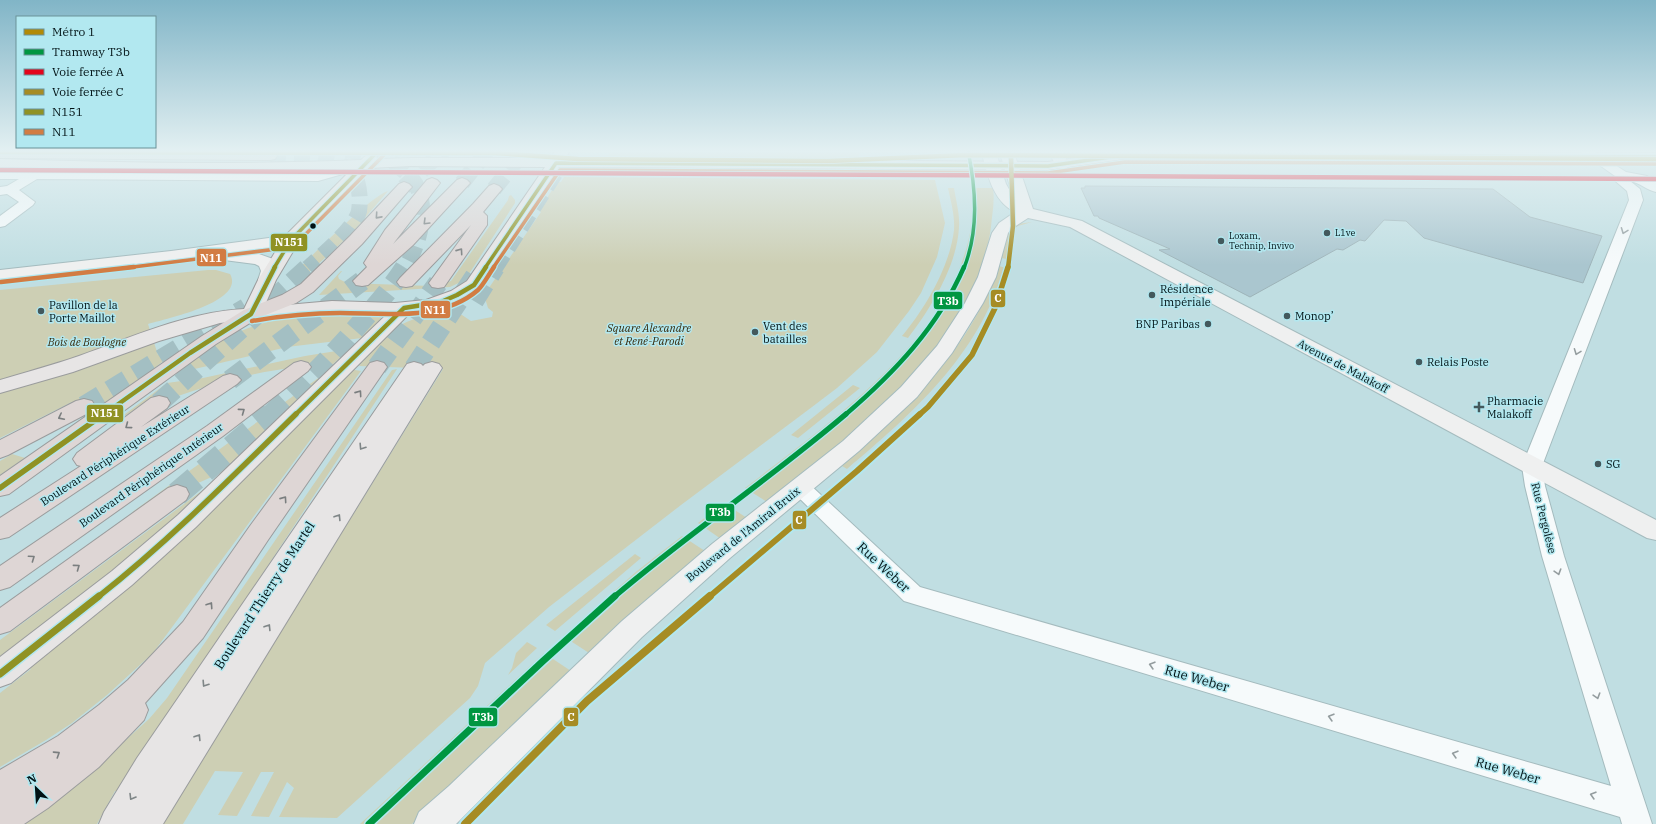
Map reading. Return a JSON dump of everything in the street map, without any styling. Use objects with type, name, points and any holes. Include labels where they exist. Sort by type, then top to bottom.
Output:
[{"type":"highway","points":[[0,488],[190,353],[251,314],[289,299],[307,288],[356,240],[403,188]]},
{"type":"highway","points":[[428,188],[391,234],[362,281],[407,241],[457,188]]},
{"type":"highway","points":[[406,282],[479,207],[494,189]]},
{"type":"highway","points":[[438,283],[479,225],[479,207]]},
{"type":"highway","points":[[0,820],[62,778],[107,739],[154,686],[259,533],[377,367]]},
{"type":"highway","name":"Boulevard Périphérique Intérieur","points":[[0,580],[215,431],[302,368]]},
{"type":"highway","name":"Boulevard Périphérique Extérieur","points":[[0,530],[230,380]]},
{"type":"highway","points":[[0,523],[159,402]]},
{"type":"highway","points":[[0,450],[84,406]]},
{"type":"highway","points":[[0,446],[38,429]]},
{"type":"highway","points":[[0,623],[177,494]]},
{"type":"highway","points":[[0,788],[69,746],[110,715],[139,690],[193,630]]},
{"type":"main road","points":[[251,314],[267,280],[291,240],[341,188]]},
{"type":"main road","points":[[0,387],[87,360],[129,344],[221,317],[315,307],[343,306],[404,308],[427,307],[442,303],[461,295],[474,285],[538,188]]},
{"type":"main road","points":[[8,668],[122,578],[187,521],[404,308]]},
{"type":"main road","name":"Boulevard Thierry de Martel","points":[[116,824],[149,769],[423,368],[144,824]]},
{"type":"street","points":[[1018,188],[1026,212]]},
{"type":"street","points":[[1630,188],[1634,192],[1656,198]]},
{"type":"street","points":[[1634,192],[1654,188]]},
{"type":"street","points":[[0,223],[28,202],[5,190]]},
{"type":"street","name":"Boulevard de l'Amiral Bruix","points":[[431,824],[461,797],[632,629],[716,555],[872,428],[909,392],[936,360],[964,322],[986,277],[1000,233],[1005,226],[1026,212],[1009,201],[1000,190]]},
{"type":"street","name":"Boulevard de l'Amiral Bruix","points":[[994,250],[1000,190]]},
{"type":"street","name":"Rue Pergolèse","points":[[1634,192],[1636,200],[1532,466],[1534,486],[1553,556],[1634,815]]},
{"type":"street","name":"Avenue de Malakoff","points":[[1026,212],[1066,220],[1078,226],[1656,531]]},
{"type":"street","points":[[0,275],[171,256],[291,240]]},
{"type":"street","points":[[171,256],[225,256],[259,259],[267,263],[270,271],[267,280]]},
{"type":"street","name":"Rue Weber","points":[[800,487],[912,594],[1634,815]]},
{"type":"street","name":"Boulevard de l'Amiral Bruix","points":[[438,824],[461,797]]},
{"type":"green space","name":"Square Alexandre et René-Parodi","points":[[553,188],[937,188],[945,223],[937,257],[921,293],[877,352],[837,388],[681,505],[549,607],[485,663],[478,686],[470,698],[337,818],[279,817],[294,788],[287,782],[269,817],[251,816],[274,772],[261,772],[237,816],[218,815],[243,772],[215,771],[183,824],[162,824],[443,369],[359,366],[385,336],[414,319],[449,309],[471,321],[492,317],[493,312],[488,308],[484,295],[541,212],[539,211]]},
{"type":"green space","points":[[948,188],[954,188],[959,217],[957,242],[953,257],[934,300],[908,338],[902,336],[928,300],[942,272],[952,244],[954,220]]},
{"type":"green space","points":[[972,188],[993,188],[994,203],[991,227],[980,270],[962,310],[936,348],[906,383],[872,416],[767,502],[745,488],[820,430],[860,396],[897,360],[930,321],[955,279],[970,235]]},
{"type":"green space","points":[[388,191],[352,233],[314,268],[308,273],[296,271],[356,214],[380,195]]},
{"type":"green space","points":[[511,195],[515,200],[515,203],[465,280],[450,287],[319,295],[341,271],[338,276],[339,279],[347,283],[431,286],[451,281]]},
{"type":"green space","points":[[1032,222],[1018,226],[1012,230],[1007,259],[1001,258],[1006,232],[1017,224]]},
{"type":"green space","points":[[999,266],[1006,268],[1009,271],[1003,270],[992,301],[978,329],[960,356],[919,404],[895,427],[847,469],[842,466],[913,400],[954,351],[987,296]]},
{"type":"green space","name":"Bois de Boulogne","points":[[216,270],[230,274],[232,284],[226,293],[216,301],[201,308],[148,324],[158,355],[171,353],[171,355],[147,374],[91,412],[72,402],[0,438],[0,290]]},
{"type":"green space","points":[[305,314],[376,315],[381,317],[380,322],[362,338],[287,347],[190,370],[178,370],[212,346],[243,330],[264,323]]},
{"type":"green space","points":[[349,349],[331,366],[296,367],[269,371],[226,381],[162,401],[121,417],[167,383],[203,378],[305,356]]},
{"type":"green space","points":[[397,369],[120,791],[115,791],[97,824],[19,824],[86,776],[149,719],[167,698],[392,370]]},
{"type":"green space","points":[[328,371],[361,371],[153,653],[107,695],[72,723],[0,767],[0,693],[31,669],[8,657],[0,658],[0,640],[234,467],[131,513]]},
{"type":"green space","points":[[853,385],[860,388],[798,438],[791,435]]},
{"type":"green space","points":[[12,454],[25,458],[0,475],[0,461]]},
{"type":"green space","points":[[724,503],[747,518],[721,539],[698,523]]},
{"type":"green space","points":[[682,536],[705,551],[589,653],[563,636],[637,571]]},
{"type":"green space","points":[[635,554],[641,558],[555,631],[546,625]]},
{"type":"green space","points":[[527,642],[537,648],[508,675],[512,668],[516,653]]},
{"type":"green space","points":[[544,653],[571,671],[412,824],[360,824]]},
{"type":"building","points":[[1081,188],[1493,189],[1530,217],[1602,236],[1583,283],[1424,238],[1406,221],[1384,220],[1365,241],[1360,240],[1343,250],[1337,249],[1250,297],[1159,250],[1170,249],[1099,218],[1098,216],[1094,216]]},
{"type":"tunnel","points":[[308,268],[345,233],[356,218],[359,211],[360,201],[358,188]]},
{"type":"tunnel","points":[[405,268],[411,257],[420,231],[422,204],[418,188]]},
{"type":"tunnel","points":[[495,268],[546,188]]},
{"type":"tunnel","points":[[159,403],[309,267]]},
{"type":"tunnel","points":[[270,415],[341,345],[385,294],[405,267]]},
{"type":"tunnel","points":[[474,301],[495,267]]},
{"type":"tunnel","points":[[414,368],[475,276]]},
{"type":"tunnel","points":[[230,380],[362,281]]},
{"type":"tunnel","points":[[377,367],[438,283]]},
{"type":"tunnel","points":[[84,406],[246,308]]},
{"type":"tunnel","points":[[177,494],[271,414]]},
{"type":"tram line","name":"T3b","points":[[369,824],[579,628],[651,566],[821,435],[880,384],[915,346],[946,304],[957,285],[965,266],[974,229],[974,188]]},
{"type":"rail line","name":"C","points":[[465,824],[587,701],[857,471],[928,407],[972,355],[995,308],[1009,265],[1013,226],[1012,188]]},
{"type":"transit line","name":"N151","points":[[0,488],[190,353],[251,314],[267,280],[291,240],[341,188]]},
{"type":"transit line","name":"N11","points":[[1,282],[172,263],[293,247],[351,188]]},
{"type":"transit line","name":"N151","points":[[0,674],[122,578],[187,521],[404,308],[441,302],[474,285],[538,188]]},
{"type":"transit line","name":"N11","points":[[252,321],[285,316],[319,314],[413,313],[447,307],[463,300],[479,289],[547,188]]},
{"type":"place","name":"L1ve","points":[[1327,233]]},
{"type":"place","name":"Loxam, Technip, Invivo","points":[[1221,241]]},
{"type":"place","name":"Résidence Impériale","points":[[1152,295]]},
{"type":"place","name":"Pavillon de la Porte Maillot","points":[[41,311]]},
{"type":"place","name":"Monop’","points":[[1287,316]]},
{"type":"place","name":"BNP Paribas","points":[[1208,324]]},
{"type":"place","name":"Vent des batailles","points":[[755,332]]},
{"type":"place","name":"Relais Poste","points":[[1419,362]]},
{"type":"place","name":"Pharmacie Malakoff","points":[[1479,407]]},
{"type":"place","name":"SG","points":[[1598,464]]}]
